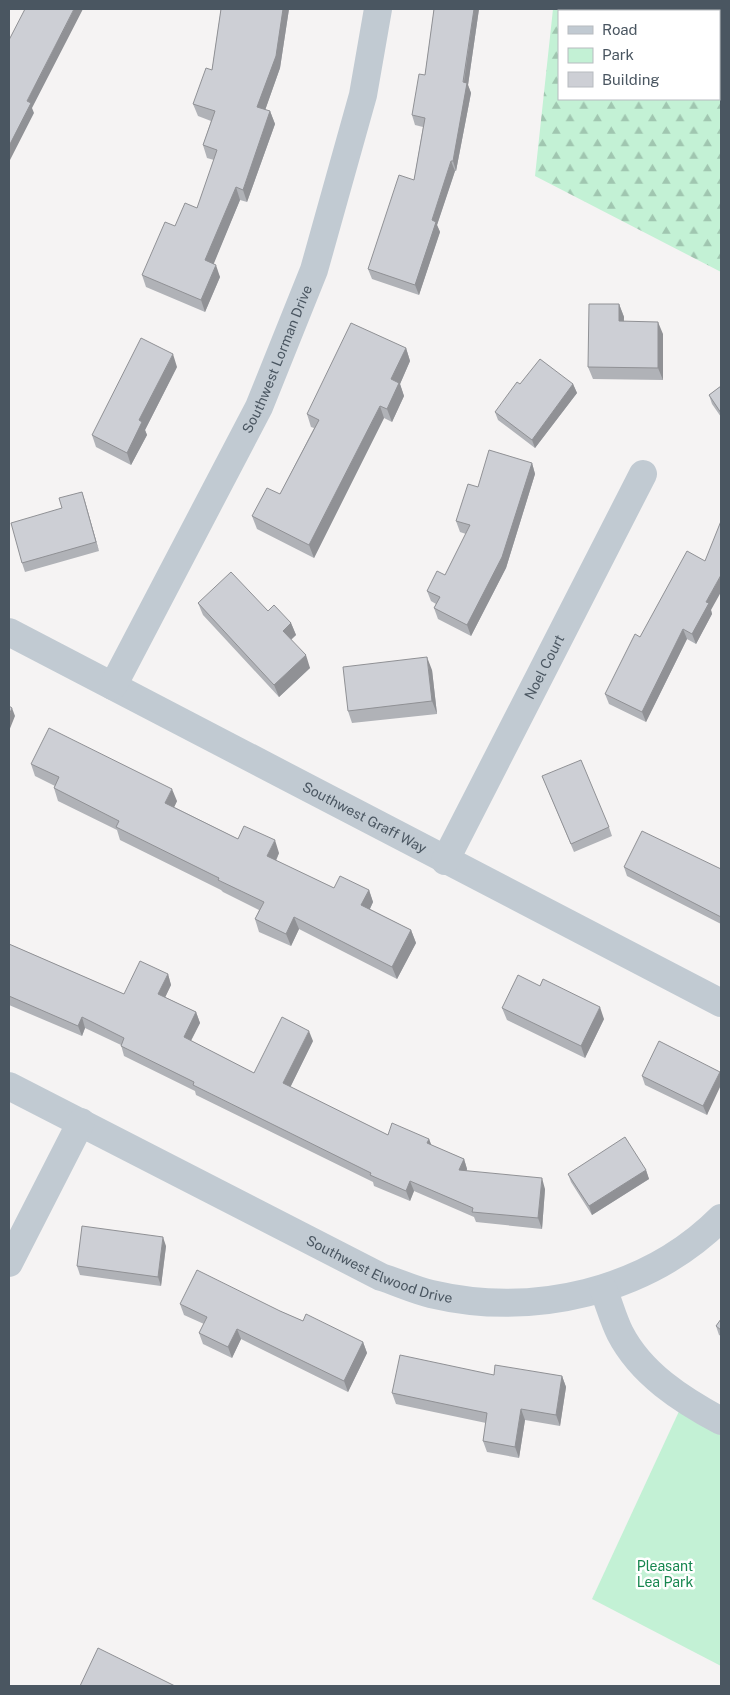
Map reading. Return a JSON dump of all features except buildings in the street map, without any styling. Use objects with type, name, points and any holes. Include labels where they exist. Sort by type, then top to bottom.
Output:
[{"type":"street","name":"Southwest Lorman Drive","points":[[113,686],[259,407],[314,270],[363,94],[378,9]]},
{"type":"street","name":"Noel Court","points":[[445,861],[643,474]]},
{"type":"street","name":"Southwest Graff Way","points":[[9,632],[445,861],[721,1003]]},
{"type":"street","name":"Southwest Elwood Drive","points":[[9,1086],[381,1276],[431,1294],[480,1301],[536,1303],[603,1289],[650,1270],[700,1239],[721,1218]]},
{"type":"street","points":[[9,1264],[81,1122]]},
{"type":"street","points":[[603,1289],[620,1333],[646,1368],[675,1395],[721,1421]]},
{"type":"green space","points":[[553,9],[721,9],[721,272],[535,176]]},
{"type":"green space","name":"Pleasant Lea Park","points":[[681,1407],[721,1428],[721,1666],[592,1599]]}]
